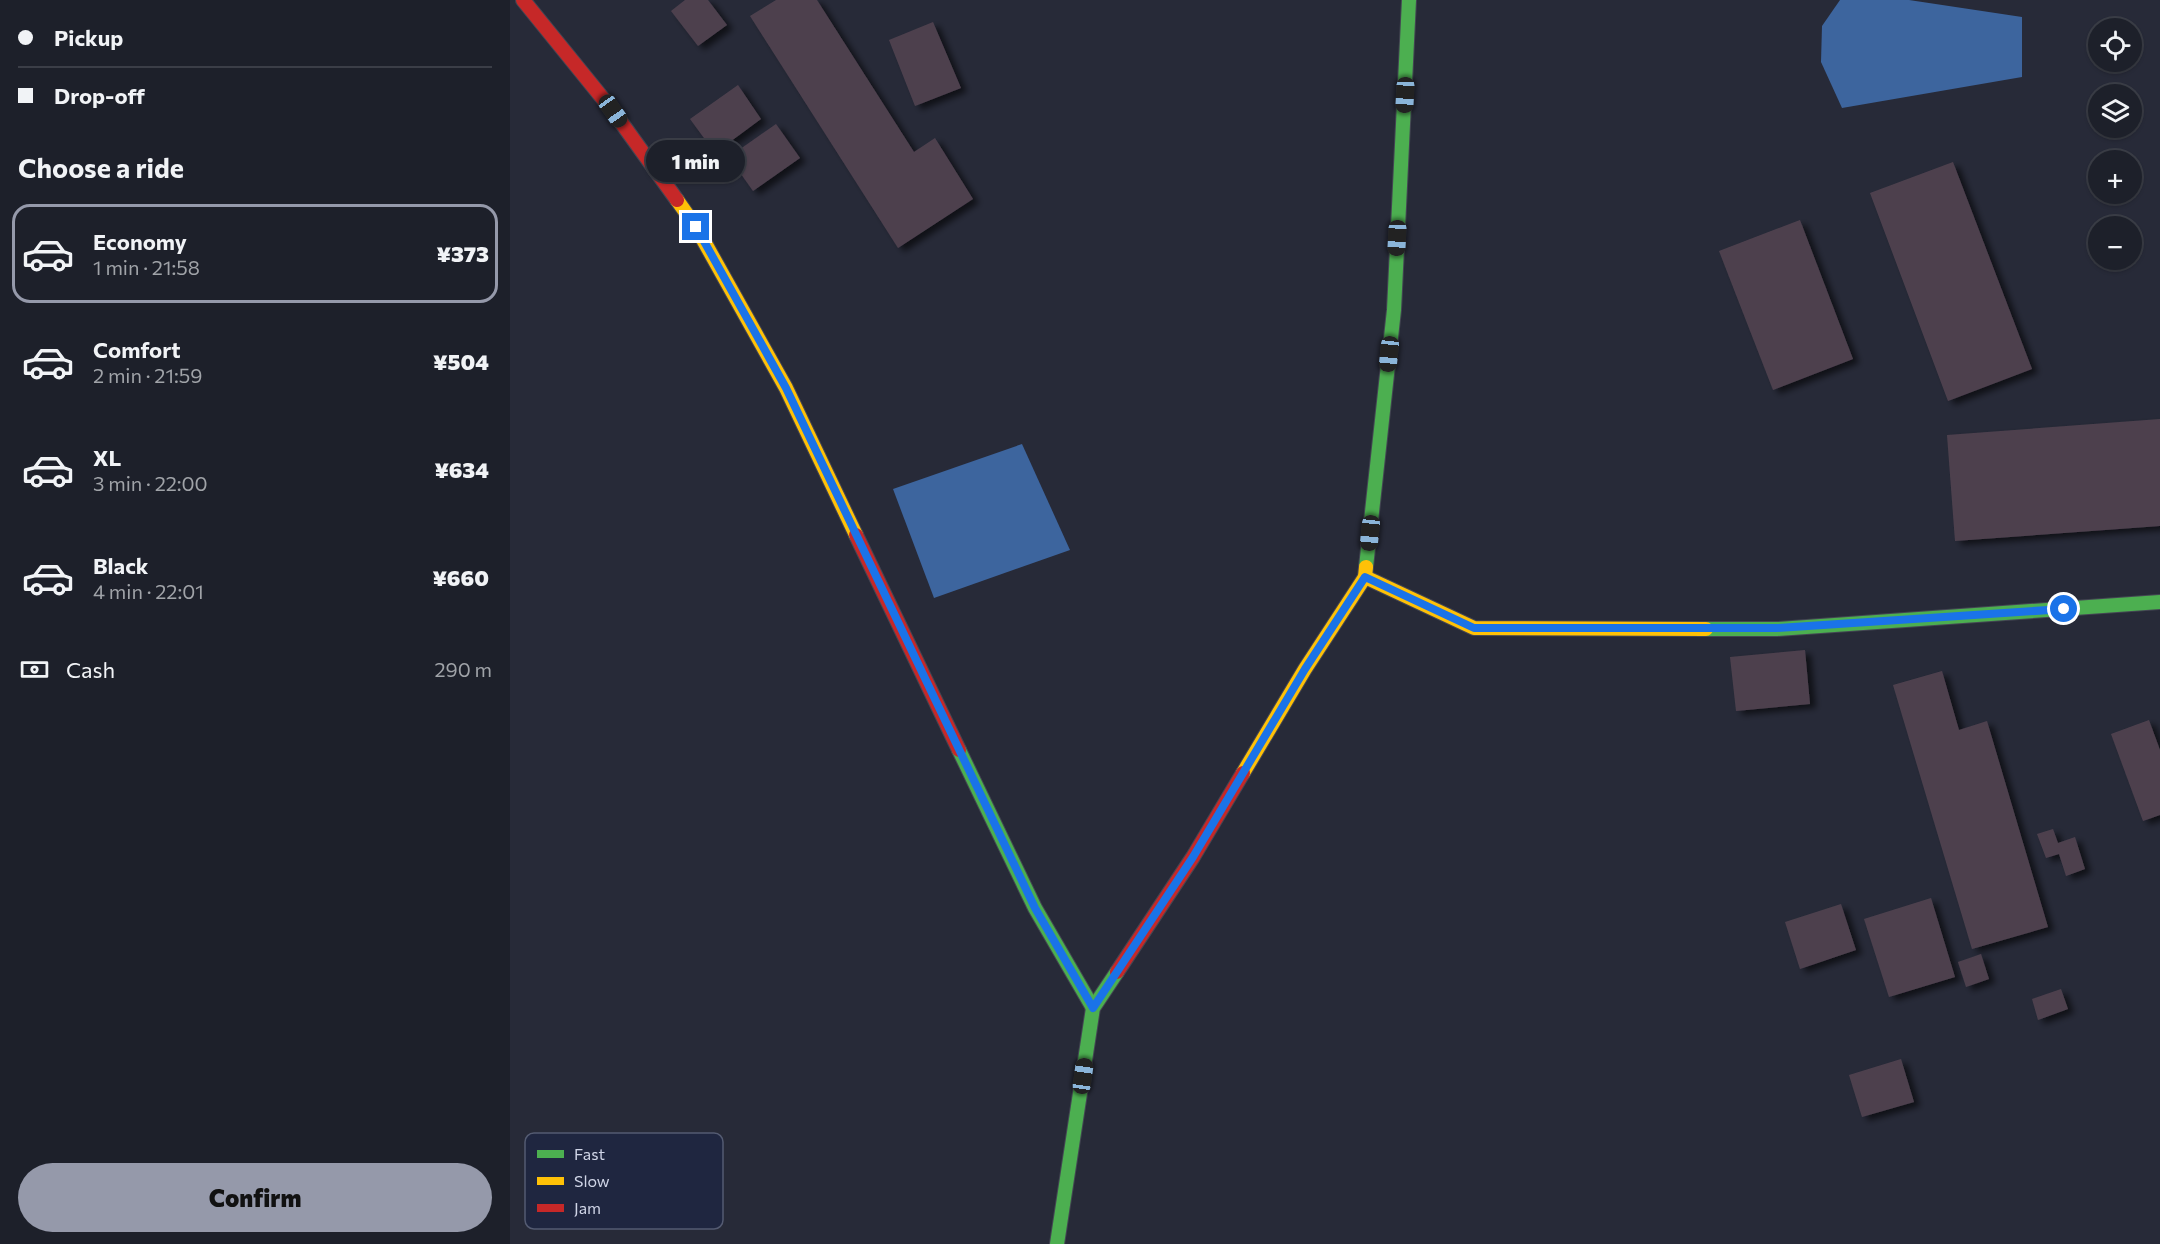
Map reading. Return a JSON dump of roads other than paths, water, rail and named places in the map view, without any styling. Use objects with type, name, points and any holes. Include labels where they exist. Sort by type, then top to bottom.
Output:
[{"type":"street","points":[[523,0],[613,111],[702,237],[786,388],[1035,908],[1093,1008]]},
{"type":"street","points":[[1057,1244],[1093,1008],[1193,857],[1305,669],[1365,577],[1394,310],[1409,0]]},
{"type":"street","points":[[1365,577],[1474,628],[1777,628],[2160,602]]},
{"type":"water","points":[[1840,0],[1909,0],[2022,17],[2022,77],[1842,108],[1821,62],[1822,26]]},
{"type":"water","points":[[1022,444],[1070,550],[934,598],[893,489]]}]
